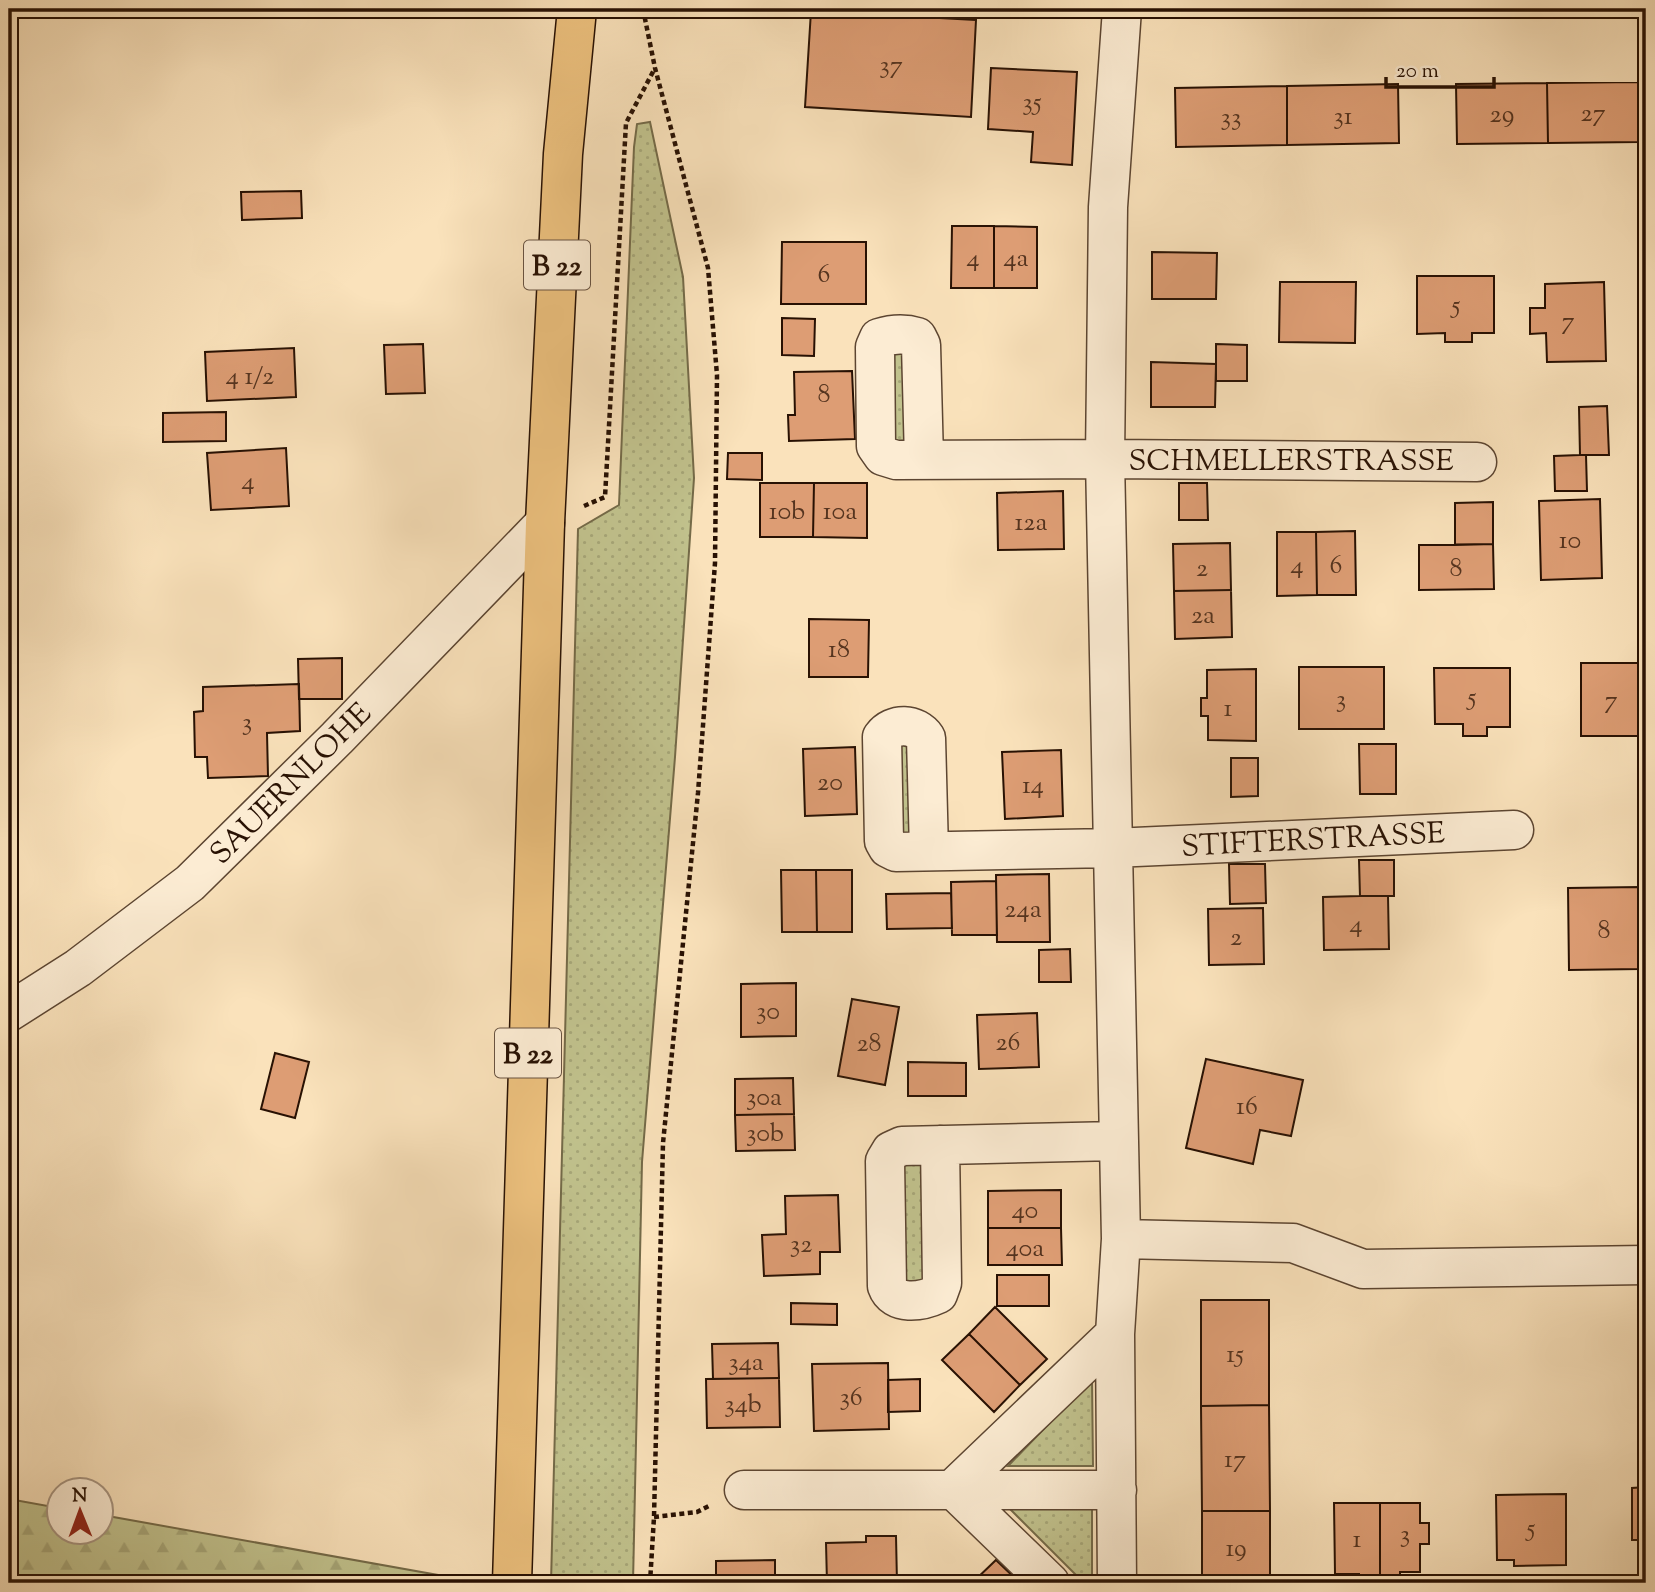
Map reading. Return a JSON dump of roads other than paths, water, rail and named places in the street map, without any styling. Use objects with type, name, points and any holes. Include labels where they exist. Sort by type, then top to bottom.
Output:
[{"type":"main road","name":"B 22","points":[[512,1583],[545,523],[563,154],[577,9]]},
{"type":"street","points":[[1117,1583],[1115,1334],[1121,1240],[1105,459],[1108,207],[1122,9]]},
{"type":"street","name":"SCHMELLERSTRASSE","points":[[924,460],[1477,462]]},
{"type":"street","name":"SAUERNLOHE","points":[[9,1012],[78,968],[190,883],[337,738],[545,523]]},
{"type":"street","name":"STIFTERSTRASSE","points":[[929,851],[1113,848],[1514,830]]},
{"type":"street","points":[[940,1145],[1117,1141]]},
{"type":"street","points":[[1121,1240],[1293,1242],[1363,1269],[1646,1265]]},
{"type":"street","points":[[953,1489],[1115,1334]]},
{"type":"street","points":[[953,1489],[1050,1583]]},
{"type":"street","points":[[744,1490],[1117,1490]]}]
